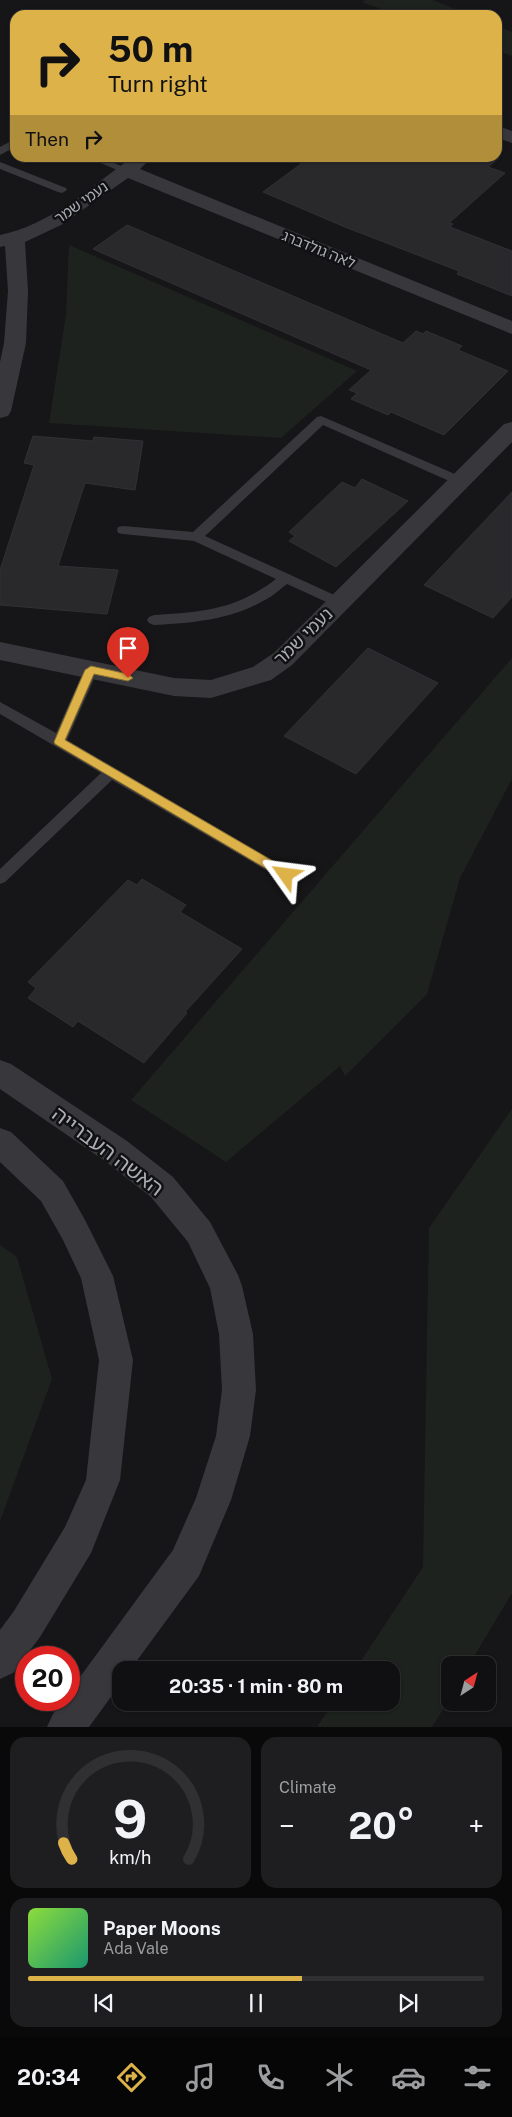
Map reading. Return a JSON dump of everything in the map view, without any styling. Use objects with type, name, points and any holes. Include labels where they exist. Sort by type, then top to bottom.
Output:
[{"type":"street","name":"נעמי שמר","points":[[7,240],[51,223],[137,162]]},
{"type":"street","name":"לאה גולדברג","points":[[126,170],[512,328]]},
{"type":"street","points":[[0,411],[15,343],[18,291],[7,240]]},
{"type":"street","name":"נעמי שמר","points":[[0,651],[174,687],[211,689],[262,674],[283,659],[512,429]]},
{"type":"street","name":"האשה העברייה","points":[[0,1073],[116,1151],[162,1187],[199,1232],[226,1286],[236,1334],[239,1390],[234,1436],[205,1518],[186,1563],[66,1727]]},
{"type":"street","points":[[0,1142],[52,1191],[74,1230],[97,1276],[116,1360],[103,1480],[78,1540],[27,1624],[0,1660]]},
{"type":"lane","points":[[105,162],[126,170]]},
{"type":"lane","points":[[0,165],[62,190]]},
{"type":"lane","points":[[196,537],[321,420],[460,480]]},
{"type":"lane","points":[[123,530],[196,537],[338,602]]},
{"type":"lane","points":[[154,620],[194,618],[229,611],[258,598],[286,578]]},
{"type":"lane","points":[[59,742],[91,670]]},
{"type":"lane","points":[[0,707],[286,875]]},
{"type":"lane","points":[[0,878],[110,772]]},
{"type":"shaded area","points":[[366,0],[433,0],[458,10],[384,10],[362,2]]},
{"type":"shaded area","points":[[502,28],[512,32],[512,56],[502,52]]},
{"type":"shaded area","points":[[69,245],[357,371],[281,438],[49,423],[66,315]]},
{"type":"shaded area","points":[[512,658],[512,779],[460,878],[427,994],[345,1076],[340,1066],[226,1162],[131,1100]]},
{"type":"shaded area","points":[[512,1109],[512,1593],[474,1656],[441,1656],[442,1711],[432,1727],[317,1727],[328,1711],[400,1711],[400,1661],[361,1661],[423,1567],[429,1228]]},
{"type":"shaded area","points":[[0,1245],[17,1257],[52,1379],[0,1521]]},
{"type":"building","points":[[304,162],[494,162],[488,167],[505,173],[449,223],[453,224],[450,227],[512,251],[512,296],[457,274],[459,271],[345,227],[263,192]]},
{"type":"building","points":[[127,225],[403,343],[416,331],[423,334],[426,331],[462,346],[458,350],[508,371],[444,435],[391,412],[388,415],[351,399],[357,393],[349,390],[371,370],[93,249]]},
{"type":"building","points":[[33,436],[93,441],[94,437],[143,441],[135,490],[85,483],[58,566],[118,570],[107,614],[0,605],[0,570],[34,465],[24,463]]},
{"type":"building","points":[[362,479],[408,501],[336,567],[289,541],[295,536],[289,532],[342,482],[355,488]]},
{"type":"building","points":[[512,492],[512,597],[493,618],[424,585]]},
{"type":"building","points":[[368,648],[438,683],[356,774],[284,736]]},
{"type":"building","points":[[142,879],[186,905],[180,912],[242,949],[185,1012],[187,1013],[144,1063],[78,1021],[73,1027],[28,998],[36,988],[28,982],[128,880],[137,885]]},
{"type":"route","points":[[128,678],[91,670],[59,742],[286,875]]}]
